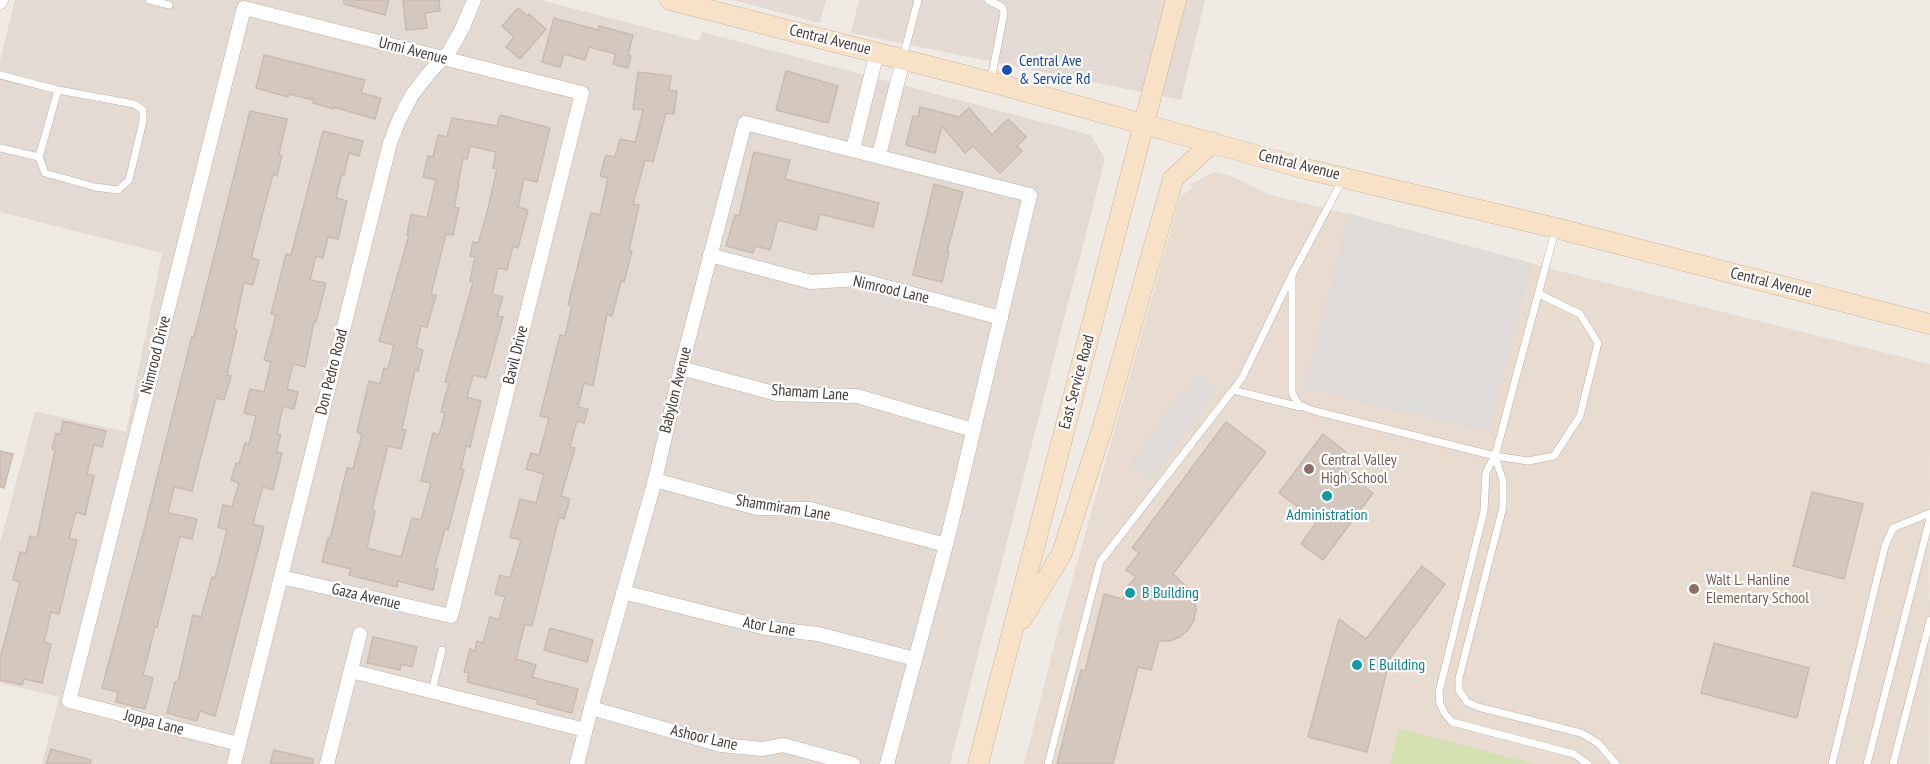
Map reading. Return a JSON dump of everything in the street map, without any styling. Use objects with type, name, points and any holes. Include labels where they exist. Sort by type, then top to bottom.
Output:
[{"type":"street","name":"Don Pedro Road","points":[[234,764],[390,143],[412,95],[443,58],[462,29],[474,0]]},
{"type":"street","name":"Central Avenue","points":[[670,0],[991,82],[1306,169],[1556,228],[1930,324]]},
{"type":"street","name":"East Service Road","points":[[978,764],[1176,0]]},
{"type":"street","name":"Urmi Avenue","points":[[243,8],[582,93]]},
{"type":"street","name":"Nimrood Drive","points":[[69,701],[243,8]]},
{"type":"street","points":[[853,149],[877,52]]},
{"type":"street","points":[[879,155],[903,60]]},
{"type":"street","name":"Bavil Drive","points":[[451,616],[582,93]]},
{"type":"street","name":"Babylon Avenue","points":[[577,764],[654,480],[745,123],[1030,195],[946,544],[887,764]]},
{"type":"street","points":[[1010,639],[1062,553],[1103,426],[1173,179],[1213,142]]},
{"type":"street","name":"Nimrood Lane","points":[[710,255],[811,282],[857,279],[1001,318]]},
{"type":"street","name":"Shamam Lane","points":[[681,368],[777,394],[857,396],[973,430]]},
{"type":"street","name":"Shammiram Lane","points":[[654,480],[757,508],[810,509],[946,544]]},
{"type":"street","name":"Gaza Avenue","points":[[281,577],[451,616]]},
{"type":"street","name":"Ator Lane","points":[[623,592],[766,628],[818,634],[915,658]]},
{"type":"street","points":[[327,764],[360,634]]},
{"type":"street","points":[[351,671],[585,730]]},
{"type":"street","name":"Joppa Lane","points":[[69,701],[239,744]]},
{"type":"street","name":"Ashoor Lane","points":[[591,708],[720,745],[764,749],[783,745],[853,764]]},
{"type":"lane","points":[[149,0],[169,5]]},
{"type":"lane","points":[[903,60],[918,0]]},
{"type":"lane","points":[[988,0],[1002,7],[1004,13],[991,82]]},
{"type":"lane","points":[[0,75],[58,90],[134,104],[143,110],[143,121],[129,180],[118,190],[95,187],[45,173],[39,157],[58,90]]},
{"type":"lane","points":[[0,148],[39,157]]},
{"type":"lane","points":[[1048,764],[1100,562],[1242,378],[1292,275],[1344,177]]},
{"type":"lane","points":[[1556,228],[1495,456],[1486,472],[1485,511],[1438,692],[1440,704],[1452,722],[1574,754],[1588,764]]},
{"type":"lane","points":[[1292,275],[1292,393],[1299,405],[1307,409]]},
{"type":"lane","points":[[1233,390],[1495,456],[1528,461],[1554,456],[1580,416],[1598,343],[1580,314],[1539,294]]},
{"type":"lane","points":[[1495,456],[1503,481],[1503,507],[1459,678],[1459,690],[1467,702],[1478,707],[1581,734],[1598,743],[1616,764]]},
{"type":"lane","points":[[1832,764],[1885,546],[1893,528],[1930,513]]},
{"type":"lane","points":[[1867,764],[1930,518]]},
{"type":"lane","points":[[1893,764],[1930,620]]},
{"type":"lane","points":[[432,691],[442,650]]},
{"type":"shaded area","points":[[15,0],[540,0],[699,41],[702,32],[1091,135],[1105,159],[950,764],[42,764],[59,697],[0,683],[0,543],[35,411],[126,432],[162,253],[0,212],[0,61]]},
{"type":"shaded area","points":[[733,0],[826,0],[820,23]]},
{"type":"shaded area","points":[[859,0],[1205,0],[1181,100],[851,33]]},
{"type":"shaded area","points":[[1213,172],[1231,176],[1270,195],[1930,364],[1929,764],[1024,764],[1059,627],[1180,197],[1192,188],[1190,185]]},
{"type":"shaded area","points":[[1349,214],[1532,263],[1489,431],[1304,388]]},
{"type":"shaded area","points":[[1197,373],[1218,388],[1150,480],[1131,464],[1132,461]]},
{"type":"green space","points":[[1399,729],[1535,764],[1390,764]]},
{"type":"building","points":[[344,0],[389,0],[385,15],[344,4]]},
{"type":"building","points":[[403,0],[439,0],[440,11],[425,13],[427,28],[406,30]]},
{"type":"building","points":[[518,8],[528,16],[529,14],[546,29],[520,59],[506,47],[514,37],[502,26]]},
{"type":"building","points":[[554,18],[598,30],[599,26],[633,35],[628,55],[631,56],[628,68],[613,64],[616,54],[589,47],[585,60],[564,54],[560,67],[542,62]]},
{"type":"building","points":[[264,55],[365,80],[361,93],[381,98],[375,119],[313,103],[314,100],[289,94],[288,97],[256,88]]},
{"type":"building","points":[[786,71],[838,86],[828,123],[776,110]]},
{"type":"building","points":[[638,72],[671,76],[669,90],[677,91],[674,114],[666,113],[653,162],[645,160],[633,204],[639,205],[629,250],[632,251],[624,282],[621,281],[612,316],[607,314],[593,386],[584,383],[578,407],[588,409],[584,423],[577,421],[570,447],[575,448],[561,496],[570,499],[564,519],[559,517],[532,626],[525,624],[516,659],[536,665],[532,677],[578,689],[572,713],[537,704],[538,700],[467,682],[469,673],[464,672],[470,649],[475,651],[477,641],[483,643],[490,617],[499,620],[505,597],[495,594],[500,575],[510,578],[521,540],[510,537],[520,499],[536,503],[544,474],[526,469],[531,453],[539,455],[549,418],[540,416],[560,335],[565,336],[572,306],[568,305],[591,213],[600,215],[608,178],[600,176],[606,155],[615,157],[620,139],[635,142],[643,110],[633,109]]},
{"type":"building","points":[[920,107],[959,117],[969,108],[992,135],[1008,119],[1026,137],[1017,146],[1022,151],[1000,173],[973,146],[965,153],[942,126],[935,153],[906,145],[913,116],[918,117]]},
{"type":"building","points":[[250,111],[287,119],[279,155],[282,156],[277,176],[273,174],[251,258],[259,260],[253,285],[244,283],[227,375],[231,376],[224,400],[216,398],[192,491],[174,487],[168,513],[197,519],[192,539],[180,536],[157,627],[155,627],[143,675],[153,678],[145,709],[116,702],[118,692],[102,688],[192,336],[194,337]]},
{"type":"building","points":[[500,115],[550,128],[537,182],[524,179],[518,207],[528,210],[518,248],[513,246],[507,270],[498,268],[492,294],[503,297],[497,316],[503,317],[486,378],[473,375],[467,397],[481,401],[470,447],[466,446],[461,469],[464,470],[448,530],[445,529],[434,568],[438,569],[433,590],[398,581],[397,587],[349,575],[351,569],[322,562],[328,538],[330,539],[347,468],[353,469],[362,434],[357,432],[369,381],[380,384],[384,368],[388,369],[394,345],[379,341],[409,235],[407,235],[411,214],[427,218],[436,180],[423,177],[428,156],[433,157],[438,135],[447,137],[452,118],[497,126]],"holes":[[[470,146],[496,152],[493,168],[497,169],[486,217],[478,243],[473,242],[470,256],[475,257],[470,281],[473,282],[445,382],[449,383],[441,412],[445,413],[439,435],[433,433],[421,481],[431,483],[421,520],[412,518],[401,557],[367,548],[375,511],[372,510],[388,446],[401,449],[406,430],[402,429],[415,370],[418,371],[423,350],[416,348],[421,326],[427,327],[436,295],[431,294],[446,234],[453,235],[459,208],[454,207],[463,158],[467,159]]]},
{"type":"building","points":[[323,131],[363,141],[359,156],[349,153],[344,175],[342,174],[336,198],[347,201],[338,239],[328,237],[323,258],[316,256],[310,280],[326,283],[316,322],[314,322],[305,367],[293,364],[287,389],[298,392],[294,409],[283,406],[277,434],[281,435],[276,452],[282,453],[273,490],[263,487],[257,507],[253,524],[264,527],[215,716],[200,711],[197,721],[167,713],[175,682],[178,682],[193,615],[201,617],[212,577],[215,578],[227,530],[218,527],[223,505],[232,507],[239,483],[231,480],[236,463],[239,464],[245,443],[249,444],[256,416],[244,413],[250,389],[264,392],[271,362],[264,360],[276,315],[271,314],[286,254],[291,255]]},
{"type":"building","points":[[754,152],[790,160],[785,179],[879,203],[873,227],[820,214],[816,230],[778,220],[770,250],[755,246],[753,253],[726,246],[735,215],[739,216]]},
{"type":"building","points":[[934,184],[963,192],[947,252],[949,252],[942,282],[913,275]]},
{"type":"building","points":[[63,421],[106,431],[102,447],[94,445],[87,474],[94,476],[85,515],[76,512],[69,538],[77,540],[59,614],[51,612],[44,642],[51,644],[42,683],[24,679],[22,685],[0,680],[0,659],[20,582],[13,580],[20,552],[26,553],[30,536],[37,538],[55,450],[52,449],[56,433],[60,435]]},
{"type":"building","name":"B Building","points":[[1226,422],[1266,452],[1173,574],[1189,589],[1194,598],[1196,609],[1194,620],[1180,637],[1170,641],[1159,641],[1151,670],[1138,667],[1113,764],[1057,764],[1081,670],[1085,671],[1104,594],[1122,599],[1128,586],[1136,577],[1126,570],[1139,553],[1132,548]]},
{"type":"building","name":"Administration","points":[[1323,434],[1346,452],[1336,465],[1373,493],[1323,560],[1301,544],[1317,521],[1279,493]]},
{"type":"building","points":[[0,451],[13,454],[4,488],[0,487]]},
{"type":"building","points":[[1812,492],[1863,504],[1844,579],[1793,566]]},
{"type":"building","name":"E Building","points":[[1422,566],[1445,584],[1390,658],[1367,752],[1308,737],[1339,619],[1366,639]]},
{"type":"building","points":[[550,628],[593,640],[587,662],[544,650]]},
{"type":"building","points":[[373,637],[417,647],[412,667],[401,664],[400,670],[367,663]]},
{"type":"building","points":[[1714,643],[1809,668],[1797,718],[1701,693]]},
{"type":"building","points":[[51,749],[91,760],[90,764],[46,764]]},
{"type":"building","points":[[274,750],[313,759],[313,764],[270,764]]},
{"type":"place","name":"Central Ave & Service Rd","points":[[1007,70]]},
{"type":"place","name":"Central Valley High School","points":[[1309,469]]},
{"type":"place","name":"Administration","points":[[1327,496]]},
{"type":"place","name":"Walt L. Hanline Elementary School","points":[[1694,589]]},
{"type":"place","name":"B Building","points":[[1130,593]]},
{"type":"place","name":"E Building","points":[[1357,665]]}]
